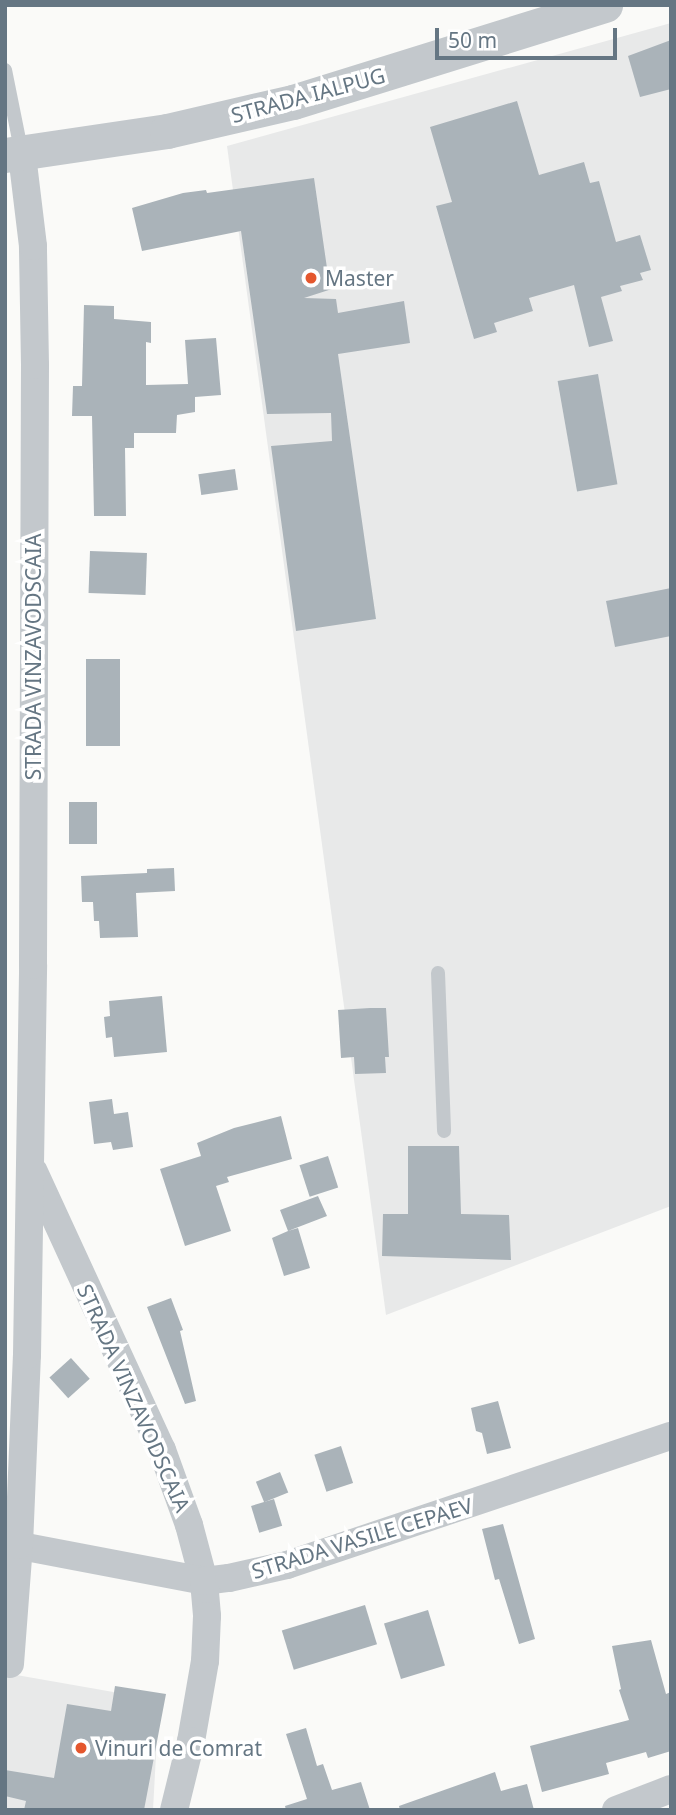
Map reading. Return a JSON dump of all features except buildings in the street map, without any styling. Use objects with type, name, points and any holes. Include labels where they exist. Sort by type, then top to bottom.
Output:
[{"type":"street","name":"STRADA IALPUG","points":[[13,155],[167,131],[292,102],[605,5]]},
{"type":"street","name":"STRADA VINZAVODSCAIA","points":[[10,1664],[12,1544],[30,1217],[35,365],[33,247],[13,155]]},
{"type":"street","name":"STRADA VINZAVODSCAIA","points":[[29,1160],[162,1450],[189,1525],[204,1581],[208,1616],[205,1661],[191,1741],[174,1810]]},
{"type":"street","name":"STRADA VASILE CEPAEV","points":[[12,1544],[204,1581],[287,1565],[671,1436]]},
{"type":"street","points":[[616,1810],[671,1789]]},
{"type":"lane","points":[[5,70],[13,155]]},
{"type":"lane","points":[[438,973],[444,1130]]},
{"type":"shaded area","points":[[671,23],[671,1206],[386,1315],[227,146]]},
{"type":"shaded area","name":"Vinuri de Comrat","points":[[5,1673],[159,1700],[153,1810],[5,1810]]},
{"type":"place","name":"Master","points":[[311,278]]},
{"type":"place","name":"Vinuri de Comrat","points":[[81,1748]]}]
